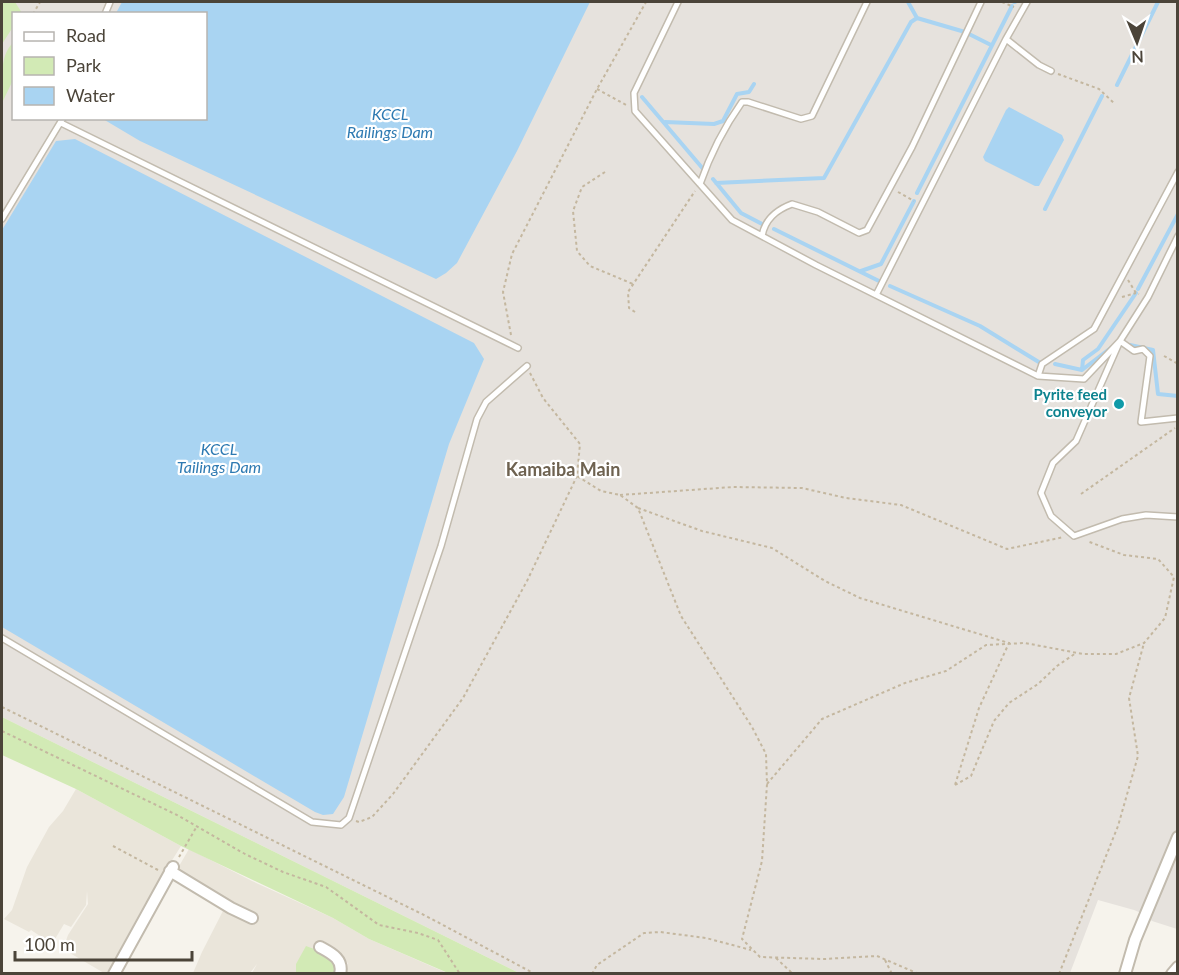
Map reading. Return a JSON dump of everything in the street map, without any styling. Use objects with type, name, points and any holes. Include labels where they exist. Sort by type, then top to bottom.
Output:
[{"type":"street","points":[[1125,974],[1135,940],[1178,837]]},
{"type":"street","points":[[114,974],[170,872],[252,918]]},
{"type":"street","points":[[320,947],[336,957],[342,967],[340,974]]},
{"type":"street","points":[[1172,974],[1178,967]]},
{"type":"lane","points":[[678,2],[634,93],[635,111],[732,220],[1038,376],[1084,379],[1120,341]]},
{"type":"lane","points":[[700,184],[704,170],[742,102],[801,119],[812,116],[867,2]]},
{"type":"lane","points":[[762,236],[764,225],[770,218],[780,209],[792,204],[818,212],[860,233],[867,230],[912,147],[981,2]]},
{"type":"lane","points":[[876,295],[1027,2]]},
{"type":"lane","points":[[1006,39],[1039,65],[1051,71]]},
{"type":"lane","points":[[2,219],[62,121],[518,348]]},
{"type":"lane","points":[[1038,376],[1042,364],[1094,329],[1178,172]]},
{"type":"lane","points":[[1178,236],[1148,297],[1120,341],[1076,441],[1053,463],[1041,493],[1051,516],[1074,536],[1122,519],[1146,515],[1178,517]]},
{"type":"lane","points":[[1120,341],[1134,351],[1143,349],[1150,356],[1141,422],[1176,419]]},
{"type":"lane","points":[[2,638],[312,822],[341,825],[349,818],[441,546],[477,419],[486,402],[527,366]]},
{"type":"path","points":[[518,348],[509,331],[503,292],[512,254],[597,89],[646,2]]},
{"type":"path","points":[[1002,2],[1023,9]]},
{"type":"path","points":[[1051,71],[1099,89],[1115,104]]},
{"type":"path","points":[[597,89],[635,111]]},
{"type":"path","points":[[605,172],[582,187],[573,211],[577,251],[590,266],[633,284]]},
{"type":"path","points":[[635,312],[629,308],[628,292],[700,184]]},
{"type":"path","points":[[889,187],[922,205]]},
{"type":"path","points":[[1124,274],[1136,293]]},
{"type":"path","points":[[1111,300],[1136,293],[1148,297]]},
{"type":"path","points":[[1164,356],[1178,364]]},
{"type":"path","points":[[349,818],[359,822],[372,817],[393,794],[463,698],[527,581],[577,476],[580,444],[543,398],[527,366]]},
{"type":"path","points":[[1081,494],[1178,426]]},
{"type":"path","points":[[577,476],[601,491],[620,495],[733,487],[802,488],[846,498],[901,505],[1007,549],[1074,536],[1124,555],[1158,558],[1174,577],[1165,618],[1144,643],[1130,698],[1138,756],[1118,826],[1059,974]]},
{"type":"path","points":[[620,495],[638,508],[702,531],[772,548],[825,581],[860,598],[1009,643]]},
{"type":"path","points":[[638,508],[681,616],[752,727],[766,754],[767,784],[762,861],[742,939],[760,957],[824,959],[877,956],[919,974]]},
{"type":"path","points":[[1009,643],[979,708],[955,785],[971,776],[994,721],[1009,703],[1038,684],[1057,666],[1076,653]]},
{"type":"path","points":[[767,784],[822,719],[905,683],[946,671],[986,645],[1024,643],[1076,653],[1116,654],[1144,643]]},
{"type":"path","points":[[2,707],[426,916],[535,974]]},
{"type":"path","points":[[2,731],[177,815],[245,854],[283,872],[326,887],[379,925],[418,933],[438,940],[460,974]]},
{"type":"path","points":[[113,846],[170,872],[197,826]]},
{"type":"path","points":[[592,974],[597,965],[644,933],[660,932],[706,938],[754,951]]},
{"type":"path","points":[[776,958],[793,974]]},
{"type":"path","points":[[884,959],[892,974]]},
{"type":"shaded area","points":[[2,2],[1177,2],[1177,929],[1152,921],[1146,915],[1134,910],[1098,900],[1070,973],[519,973],[2,717]]},
{"type":"shaded area","points":[[76,789],[181,846],[144,905],[107,973],[63,949],[68,935],[88,904],[87,891],[86,905],[71,927],[64,924],[52,944],[31,930],[29,932],[4,919],[12,910],[27,867],[49,827],[63,811]]},
{"type":"shaded area","points":[[189,849],[333,918],[369,939],[447,973],[345,973],[348,963],[331,955],[335,962],[336,973],[252,973],[257,964],[250,973],[193,973],[225,907],[175,873]]},
{"type":"green space","points":[[2,2],[15,2],[21,12],[12,12],[12,29],[2,44]]},
{"type":"green space","points":[[12,44],[12,82],[2,103],[4,62]]},
{"type":"green space","points":[[2,717],[519,973],[448,973],[369,939],[333,918],[181,846],[76,789],[2,755]]},
{"type":"green space","points":[[306,946],[322,952],[329,958],[336,973],[296,973],[296,964]]},
{"type":"water","name":"KCCL Railings Dam","points":[[122,2],[590,2],[517,151],[457,263],[436,279],[140,141],[105,120],[207,120],[207,12],[117,12]]},
{"type":"water","points":[[1009,107],[1062,135],[1064,140],[1039,186],[985,161],[983,157]]},
{"type":"water","name":"KCCL Tailings Dam","points":[[75,139],[474,343],[484,359],[449,444],[344,797],[333,814],[323,815],[315,812],[2,627],[2,230],[56,141]]},
{"type":"waterway","points":[[908,2],[917,18]]},
{"type":"waterway","points":[[1117,85],[1158,2]]},
{"type":"waterway","points":[[917,193],[1012,6]]},
{"type":"waterway","points":[[716,183],[824,178],[911,22],[917,18],[965,32],[991,45]]},
{"type":"waterway","points":[[665,122],[714,124],[723,121],[737,94],[749,92],[754,84]]},
{"type":"waterway","points":[[1045,209],[1102,96]]},
{"type":"waterway","points":[[642,97],[704,170]]},
{"type":"waterway","points":[[713,179],[741,213],[764,225]]},
{"type":"waterway","points":[[861,271],[881,264],[914,201]]},
{"type":"waterway","points":[[1138,289],[1178,214]]},
{"type":"waterway","points":[[774,229],[883,283]]},
{"type":"waterway","points":[[890,286],[980,326],[1042,364]]},
{"type":"waterway","points":[[1082,370],[1083,360],[1098,349],[1136,293]]},
{"type":"waterway","points":[[1130,345],[1153,350],[1158,394],[1178,396]]},
{"type":"waterway","points":[[1055,364],[1082,370],[1112,347]]},
{"type":"place","name":"Pyrite feed conveyor","points":[[1119,404]]},
{"type":"district","name":"Kamaiba Main","points":[[563,470]]}]
